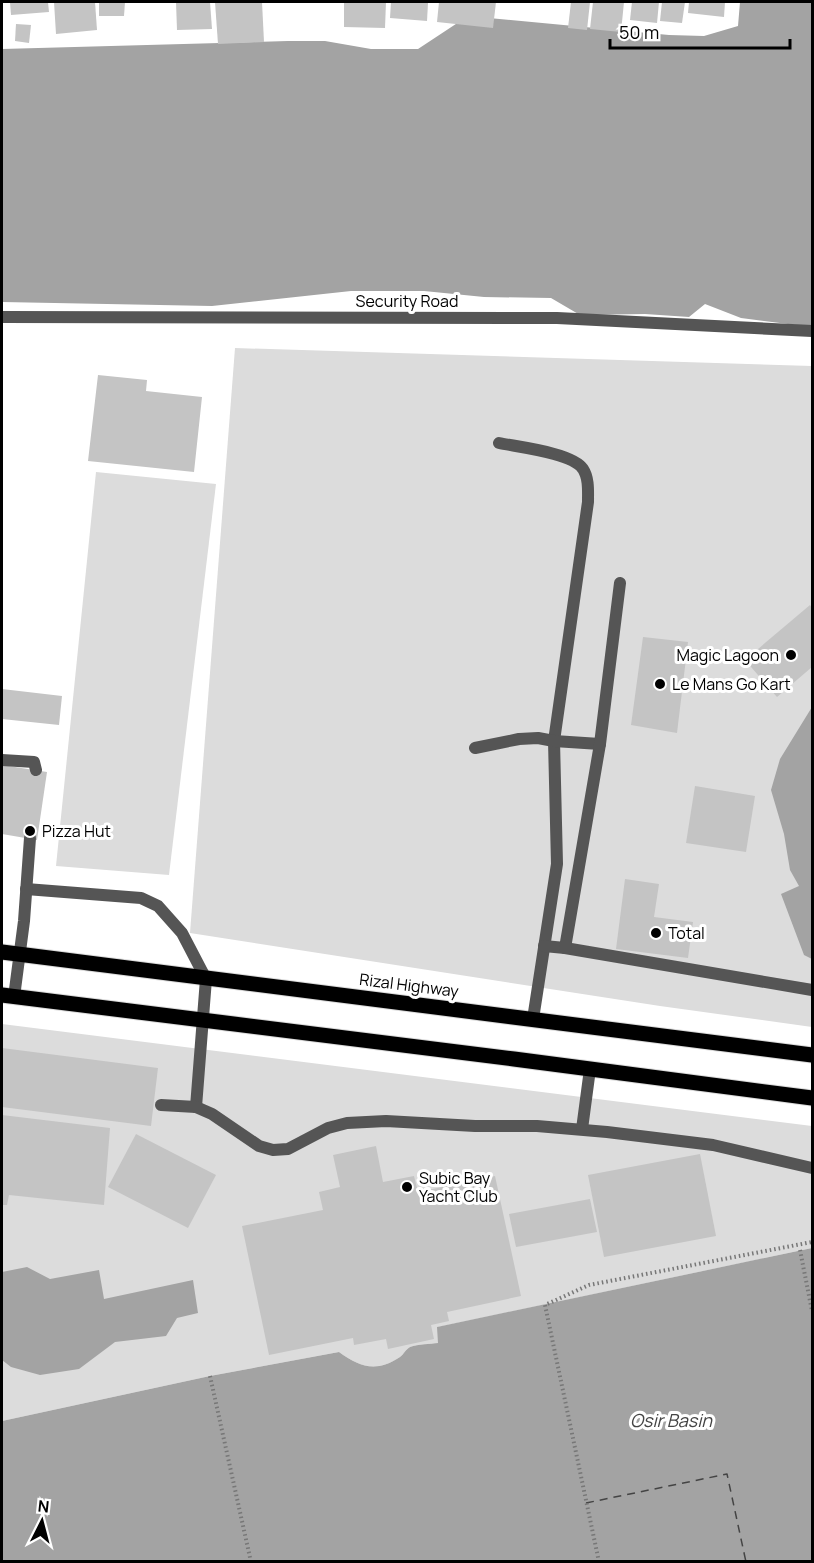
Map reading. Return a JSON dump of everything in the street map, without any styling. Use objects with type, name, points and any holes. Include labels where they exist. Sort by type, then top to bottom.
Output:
[{"type":"main road","name":"Rizal Highway","points":[[2,952],[813,1055]]},
{"type":"main road","points":[[8,996],[813,1098]]},
{"type":"lane","name":"Security Road","points":[[2,317],[557,318],[813,331]]},
{"type":"lane","points":[[499,443],[569,458],[583,468],[588,483],[588,502],[554,741],[557,864],[533,1019]]},
{"type":"lane","points":[[565,948],[600,744],[620,583]]},
{"type":"lane","points":[[475,748],[519,739],[538,738],[600,744]]},
{"type":"lane","points":[[2,760],[34,762],[36,770]]},
{"type":"lane","points":[[8,996],[19,954],[30,838]]},
{"type":"lane","points":[[26,889],[141,898],[158,906],[182,933],[206,979],[196,1107]]},
{"type":"lane","points":[[544,946],[813,990]]},
{"type":"lane","points":[[582,1129],[590,1068]]},
{"type":"lane","points":[[161,1105],[196,1107],[212,1114],[259,1146],[273,1150],[288,1149],[328,1128],[365,1121],[474,1126],[537,1126],[582,1129],[713,1145],[813,1168]]},
{"type":"path","points":[[599,1562],[545,1305],[589,1285],[813,1242]]},
{"type":"path","points":[[800,1250],[813,1311]]},
{"type":"path","points":[[210,1376],[251,1562]]},
{"type":"shaded area","points":[[235,348],[812,366],[812,1027],[660,1006],[190,933]]},
{"type":"shaded area","points":[[96,472],[216,484],[169,875],[56,866]]},
{"type":"shaded area","name":"Subic Bay Yacht Club","points":[[2,1024],[812,1126],[812,1248],[438,1327],[439,1343],[410,1347],[400,1357],[383,1365],[361,1364],[339,1352],[210,1376],[2,1421]]},
{"type":"water","points":[[740,2],[812,2],[812,327],[741,318],[705,304],[689,317],[645,314],[580,315],[551,298],[484,297],[424,291],[351,291],[212,306],[2,302],[2,49],[325,41],[371,49],[418,49],[468,16],[669,35],[704,36],[738,26]]},
{"type":"water","points":[[812,707],[812,959],[804,955],[781,894],[799,886],[790,870],[784,834],[771,790],[780,759]]},
{"type":"water","name":"Osir Basin","points":[[812,1248],[812,1561],[2,1561],[2,1421],[210,1376],[339,1352],[361,1364],[383,1365],[400,1357],[410,1347],[438,1343],[437,1327]]},
{"type":"water","points":[[27,1267],[50,1279],[99,1270],[104,1299],[193,1280],[198,1313],[177,1318],[166,1336],[115,1342],[79,1369],[40,1375],[11,1367],[2,1360],[2,1272]]},
{"type":"building","points":[[10,2],[48,2],[49,12],[11,15]]},
{"type":"building","points":[[54,2],[95,2],[97,30],[56,34]]},
{"type":"building","points":[[99,2],[125,2],[124,16],[99,16]]},
{"type":"building","points":[[176,2],[210,2],[212,29],[177,30]]},
{"type":"building","points":[[215,2],[262,2],[264,42],[218,44]]},
{"type":"building","points":[[344,2],[386,2],[385,28],[344,27]]},
{"type":"building","points":[[391,2],[428,3],[427,21],[390,18]]},
{"type":"building","points":[[439,2],[496,2],[493,28],[437,22]]},
{"type":"building","points":[[571,2],[590,2],[587,30],[568,28]]},
{"type":"building","points":[[593,2],[624,2],[621,32],[590,29]]},
{"type":"building","points":[[632,2],[659,2],[657,23],[630,20]]},
{"type":"building","points":[[662,2],[685,2],[682,23],[660,21]]},
{"type":"building","points":[[689,2],[725,2],[724,17],[688,13]]},
{"type":"building","points":[[16,24],[31,25],[29,43],[15,41]]},
{"type":"building","points":[[98,375],[147,380],[146,391],[202,397],[194,472],[88,461]]},
{"type":"building","points":[[810,605],[812,608],[812,667],[777,697],[745,660]]},
{"type":"building","name":"Le Mans Go Kart","points":[[643,637],[688,642],[677,733],[631,725]]},
{"type":"building","points":[[2,689],[62,696],[59,725],[2,719]]},
{"type":"building","points":[[2,765],[47,772],[37,840],[2,834]]},
{"type":"building","points":[[695,786],[755,796],[746,852],[686,843]]},
{"type":"building","points":[[625,879],[659,884],[654,917],[693,922],[688,958],[616,949]]},
{"type":"building","points":[[2,1048],[158,1068],[151,1126],[2,1107]]},
{"type":"building","points":[[2,1115],[110,1128],[104,1205],[9,1195],[7,1205],[2,1205]]},
{"type":"building","points":[[136,1134],[216,1175],[188,1228],[108,1187]]},
{"type":"building","points":[[376,1146],[383,1182],[414,1176],[418,1192],[495,1176],[521,1296],[447,1312],[449,1321],[431,1325],[434,1339],[388,1349],[386,1339],[354,1345],[353,1338],[269,1355],[242,1226],[323,1210],[319,1192],[340,1187],[333,1155]]},
{"type":"building","points":[[700,1154],[716,1236],[604,1257],[588,1175]]},
{"type":"building","points":[[590,1199],[597,1232],[516,1247],[509,1214]]},
{"type":"ferry route","points":[[586,1503],[727,1474],[746,1562]]},
{"type":"place","name":"Magic Lagoon","points":[[791,655]]},
{"type":"place","name":"Le Mans Go Kart","points":[[660,684]]},
{"type":"place","name":"Pizza Hut","points":[[30,831]]},
{"type":"place","name":"Total","points":[[656,933]]},
{"type":"place","name":"Subic Bay Yacht Club","points":[[407,1187]]}]
